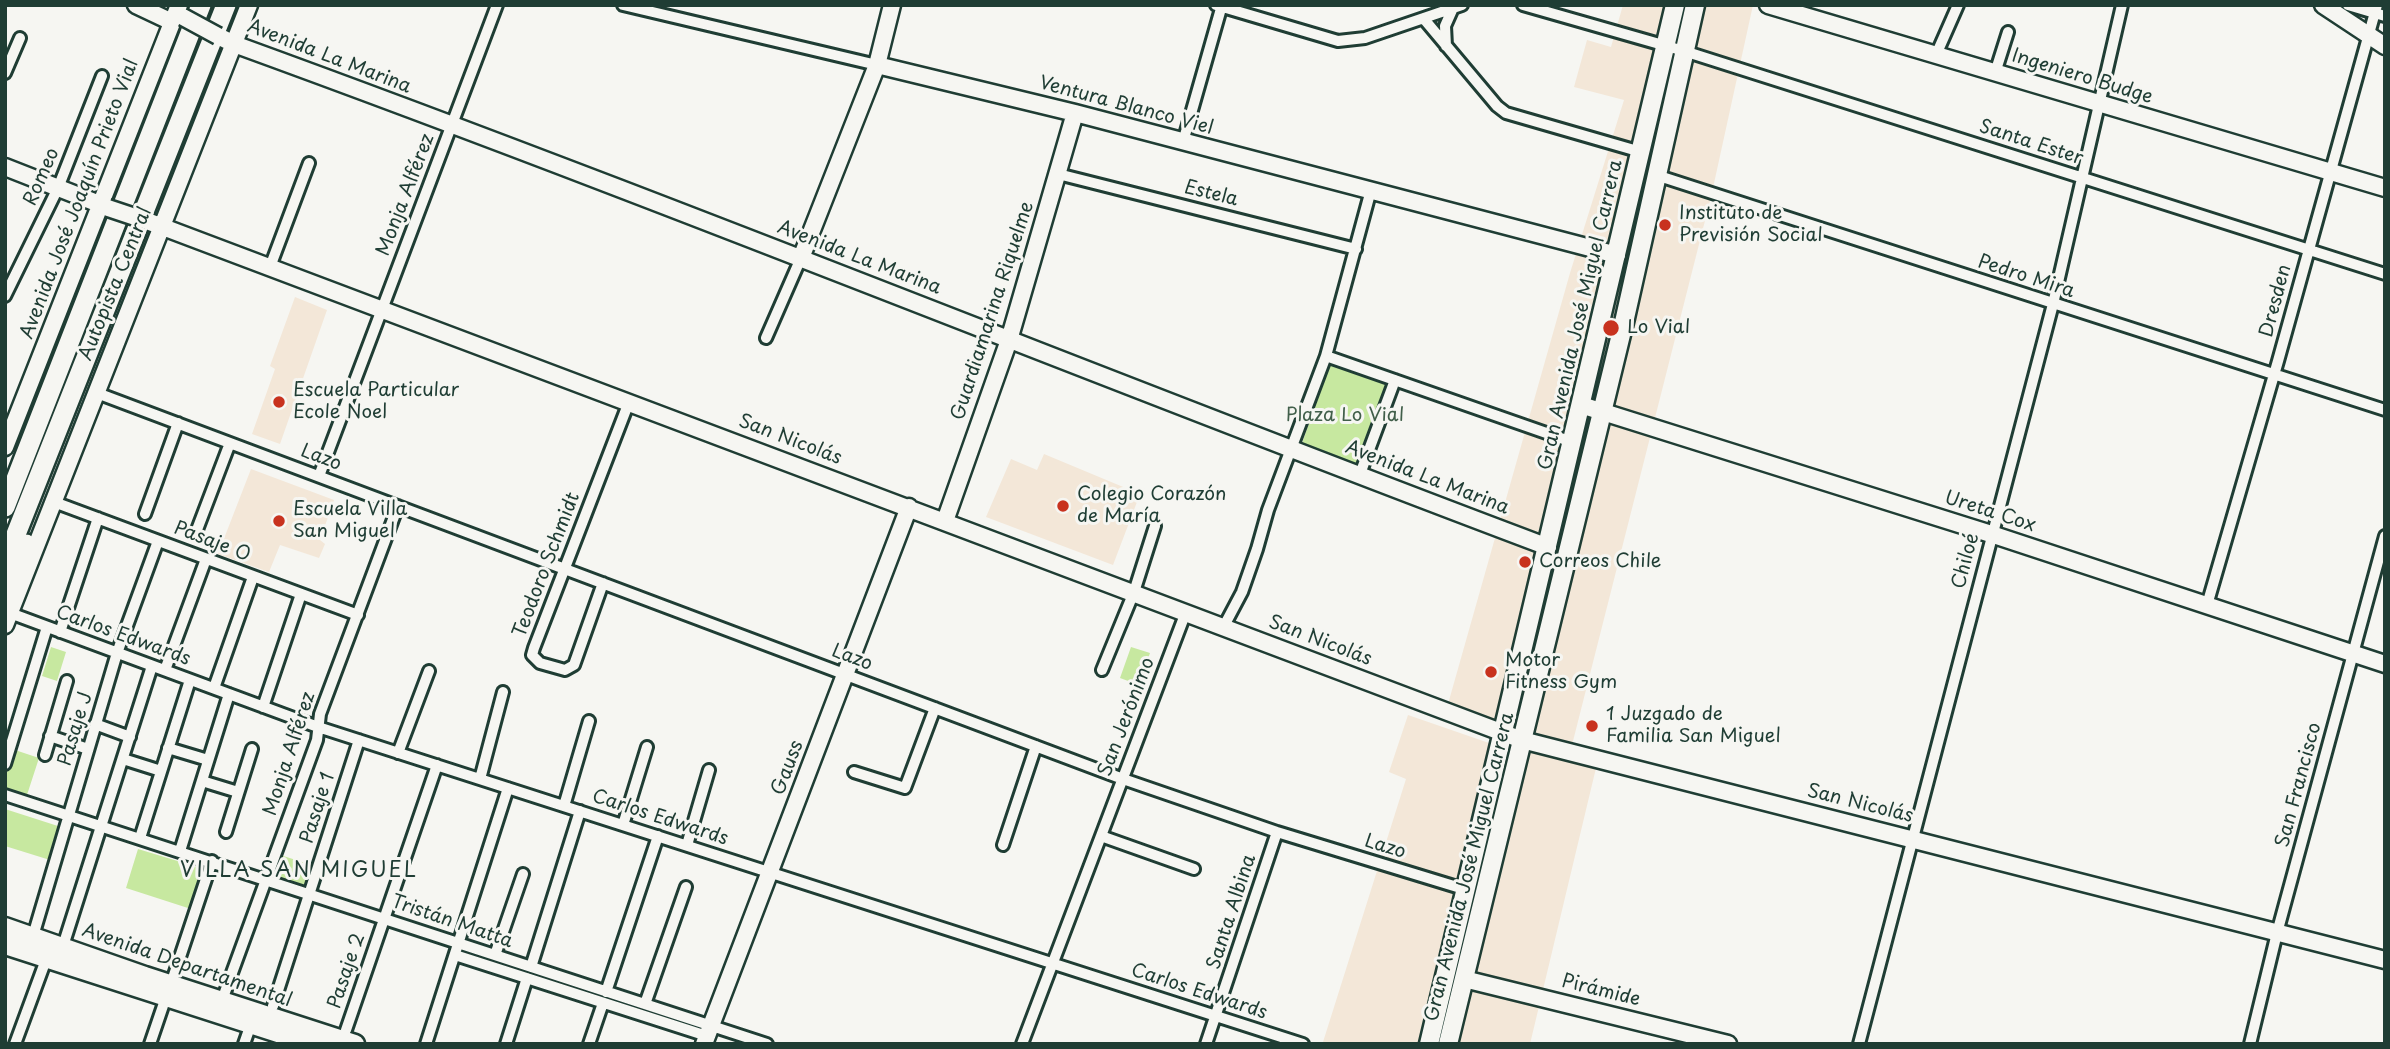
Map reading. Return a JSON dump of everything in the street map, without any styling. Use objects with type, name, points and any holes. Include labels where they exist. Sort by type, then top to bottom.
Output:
[{"type":"highway","name":"Autopista Central","points":[[5,562],[44,434],[201,5]]},
{"type":"highway","name":"Autopista Central","points":[[5,507],[44,434],[226,5]]},
{"type":"highway","points":[[5,485],[44,434]]},
{"type":"highway","points":[[7,612],[37,509],[44,434]]},
{"type":"main road","name":"Gran Avenida José Miguel Carrera","points":[[1429,1044],[1675,5]]},
{"type":"main road","name":"Gran Avenida José Miguel Carrera","points":[[1448,1044],[1625,318],[1695,5]]},
{"type":"main road","name":"Avenida Departamental","points":[[5,927],[63,946],[169,990]]},
{"type":"main road","name":"Avenida Departamental","points":[[5,945],[169,990],[220,1007],[347,1039]]},
{"type":"main road","points":[[1445,979],[1464,979]]},
{"type":"main road","name":"Avenida Departamental","points":[[220,1007],[251,1024],[312,1044]]},
{"type":"street","name":"Avenida La Marina","points":[[136,5],[177,14]]},
{"type":"street","name":"Avenida La Marina","points":[[157,5],[234,44],[801,258],[1548,547]]},
{"type":"street","points":[[7,612],[97,393],[155,224],[249,5]]},
{"type":"street","name":"Monja Alférez","points":[[319,476],[497,5]]},
{"type":"street","name":"Ventura Blanco Viel","points":[[623,5],[1075,113],[1617,255]]},
{"type":"street","points":[[766,338],[801,258],[877,65],[892,5]]},
{"type":"street","name":"Santa Ester","points":[[1523,5],[1684,51],[2385,274]]},
{"type":"street","name":"Ingeniero Budge","points":[[1768,5],[2385,188]]},
{"type":"street","points":[[1936,55],[1958,5]]},
{"type":"street","name":"Chiloé","points":[[1859,1044],[2053,304],[2122,5]]},
{"type":"street","points":[[2323,5],[2385,46]]},
{"type":"street","points":[[2348,5],[2379,12]]},
{"type":"street","points":[[1183,142],[1220,6],[1338,41],[1365,38],[1456,7]]},
{"type":"street","points":[[1446,46],[1445,26],[1456,7]]},
{"type":"street","name":"Dresden","points":[[2207,605],[2368,35],[2379,12]]},
{"type":"street","name":"Avenida José Joaquín Prieto Vial","points":[[6,444],[104,206],[177,14]]},
{"type":"street","points":[[1424,19],[1497,106],[1506,113],[1641,152]]},
{"type":"street","points":[[1995,73],[2008,32]]},
{"type":"street","points":[[5,73],[20,38]]},
{"type":"street","name":"Romeo","points":[[7,293],[58,188],[102,76]]},
{"type":"street","name":"Guardiamarina Riquelme","points":[[945,521],[1009,340],[1075,113]]},
{"type":"street","points":[[270,267],[309,163]]},
{"type":"street","name":"San Nicolás","points":[[5,167],[1522,740],[2385,960]]},
{"type":"street","name":"Estela","points":[[1058,174],[1356,249]]},
{"type":"street","name":"Pedro Mira","points":[[1657,176],[2385,410]]},
{"type":"street","points":[[1224,626],[1242,592],[1258,549],[1268,510],[1326,356],[1371,190]]},
{"type":"street","points":[[1326,356],[1572,442]]},
{"type":"street","points":[[1360,474],[1395,380]]},
{"type":"street","name":"Lazo","points":[[97,393],[1123,779],[1277,832],[1467,890]]},
{"type":"street","name":"Teodoro Schmidt","points":[[603,583],[574,665],[565,670],[540,663],[532,655],[534,648],[629,402]]},
{"type":"street","name":"Ureta Cox","points":[[1581,405],[1991,534],[2385,664]]},
{"type":"street","points":[[145,514],[178,424]]},
{"type":"street","points":[[195,535],[230,443]]},
{"type":"street","name":"Pasaje O","points":[[54,502],[358,615]]},
{"type":"street","name":"Monja Alférez","points":[[220,1007],[317,740],[320,714],[398,506]]},
{"type":"street","name":"Gauss","points":[[707,1035],[909,507]]},
{"type":"street","points":[[61,632],[98,518]]},
{"type":"street","points":[[1102,670],[1133,592],[1155,526]]},
{"type":"street","name":"San Francisco","points":[[2250,1044],[2277,933],[2385,536]]},
{"type":"street","name":"Pasaje J","points":[[33,936],[117,653],[158,541]]},
{"type":"street","points":[[165,670],[206,559]]},
{"type":"street","points":[[214,688],[253,577]]},
{"type":"street","points":[[263,707],[301,594]]},
{"type":"street","name":"Carlos Edwards","points":[[7,612],[318,727],[1303,1044]]},
{"type":"street","name":"San Jerónimo","points":[[1022,1044],[1186,612]]},
{"type":"street","points":[[5,764],[47,627]]},
{"type":"street","points":[[63,946],[152,666]]},
{"type":"street","points":[[398,752],[429,671]]},
{"type":"street","points":[[140,838],[190,680]]},
{"type":"street","points":[[45,755],[67,681]]},
{"type":"street","points":[[480,779],[503,692]]},
{"type":"street","points":[[180,850],[229,694]]},
{"type":"street","points":[[854,772],[905,788],[935,708]]},
{"type":"street","points":[[564,806],[589,721]]},
{"type":"street","points":[[95,724],[130,737]]},
{"type":"street","points":[[50,736],[88,749]]},
{"type":"street","name":"Pasaje 1","points":[[273,1006],[359,740]]},
{"type":"street","points":[[1003,845],[1036,746]]},
{"type":"street","points":[[623,825],[647,747]]},
{"type":"street","points":[[168,748],[208,760]]},
{"type":"street","points":[[226,832],[252,749]]},
{"type":"street","points":[[123,759],[161,771]]},
{"type":"street","name":"Pasaje 2","points":[[347,1039],[384,917],[437,765]]},
{"type":"street","points":[[687,845],[709,771]]},
{"type":"street","points":[[202,781],[238,792]]},
{"type":"street","points":[[426,1044],[509,788]]},
{"type":"street","name":"Tristán Matta","points":[[5,795],[384,917],[495,956],[529,972]]},
{"type":"street","points":[[506,1044],[580,811]]},
{"type":"street","name":"Santa Albina","points":[[1206,1044],[1277,832]]},
{"type":"street","points":[[589,1044],[658,836]]},
{"type":"street","points":[[1101,836],[1194,869]]},
{"type":"street","points":[[150,1044],[212,861]]},
{"type":"street","points":[[495,956],[523,874]]},
{"type":"street","points":[[645,1004],[686,887]]},
{"type":"street","name":"Tristán Matta","points":[[455,954],[529,972],[707,1035],[767,1044]]},
{"type":"street","points":[[15,1044],[47,957]]},
{"type":"street","name":"Pirámide","points":[[1464,979],[1728,1044]]},
{"type":"street","name":"Tristán Matta","points":[[604,997],[645,1004],[707,1035]]},
{"type":"street","points":[[244,1044],[251,1024]]},
{"type":"shaded area","points":[[1623,5],[1753,5],[1711,197],[1572,745],[1448,704],[1570,273],[1624,100],[1574,87],[1587,40],[1611,47]]},
{"type":"shaded area","name":"Escuela Particular Ecole Noel","points":[[295,297],[327,310],[280,444],[252,434],[275,369],[270,366]]},
{"type":"shaded area","name":"Colegio Corazón de María","points":[[1044,454],[1140,494],[1113,565],[986,517],[1011,459],[1037,470]]},
{"type":"shaded area","name":"Escuela Villa San Miguel","points":[[251,469],[334,500],[320,540],[325,544],[319,558],[280,545],[269,572],[218,554]]},
{"type":"shaded area","points":[[1408,715],[1489,743],[1596,768],[1530,1044],[1323,1042],[1406,779],[1389,772]]},
{"type":"green space","name":"Plaza Lo Vial","points":[[1330,364],[1389,385],[1359,467],[1301,446]]},
{"type":"green space","points":[[51,647],[66,652],[57,681],[42,676]]},
{"type":"green space","points":[[1131,647],[1150,653],[1139,685],[1120,678]]},
{"type":"green space","points":[[15,750],[39,758],[26,798],[5,791],[5,778]]},
{"type":"green space","points":[[5,809],[61,827],[50,860],[5,846]]},
{"type":"green space","points":[[138,849],[204,869],[191,909],[126,888]]},
{"type":"green space","points":[[277,854],[315,866],[308,888],[270,876]]},
{"type":"place","name":"Instituto de Previsión Social","points":[[1665,225]]},
{"type":"place","name":"Lo Vial","points":[[1611,328]]},
{"type":"place","name":"Escuela Particular Ecole Noel","points":[[279,402]]},
{"type":"place","name":"Colegio Corazón de María","points":[[1063,506]]},
{"type":"place","name":"Escuela Villa San Miguel","points":[[279,521]]},
{"type":"place","name":"Correos Chile","points":[[1525,562]]},
{"type":"place","name":"Motor Fitness Gym","points":[[1491,672]]},
{"type":"place","name":"1 Juzgado de Familia San Miguel","points":[[1592,726]]},
{"type":"district","name":"VILLA SAN MIGUEL","points":[[299,871]]}]
